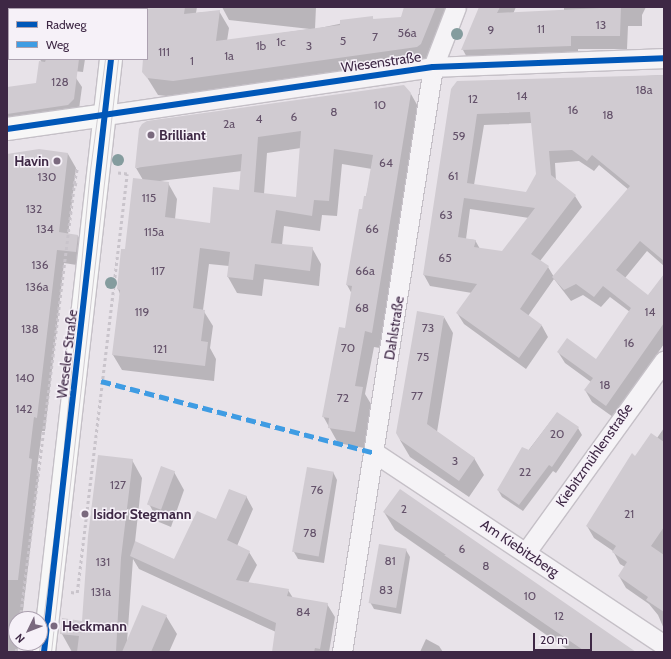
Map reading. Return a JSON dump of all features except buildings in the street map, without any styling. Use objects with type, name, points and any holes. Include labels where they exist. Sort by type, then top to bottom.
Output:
[{"type":"main road","name":"Weseler Straße","points":[[44,652],[100,171],[111,60]]},
{"type":"main road","points":[[7,129],[105,115]]},
{"type":"street","name":"Dahlstraße","points":[[342,652],[375,453],[433,67],[456,7]]},
{"type":"street","name":"Wiesenstraße","points":[[105,115],[433,67],[664,58]]},
{"type":"street","name":"Kiebitzmühlenstraße","points":[[526,552],[664,361]]},
{"type":"street","name":"Am Kiebitzberg","points":[[375,453],[664,645]]},
{"type":"path","points":[[68,592],[77,593],[126,174],[100,171]]},
{"type":"path","points":[[21,611],[74,184]]},
{"type":"tram line","points":[[39,652],[60,487],[90,170],[105,60]]},
{"type":"tram line","points":[[51,652],[118,60]]},
{"type":"marked path","points":[[101,381],[375,453]]},
{"type":"cycle path","points":[[7,129],[433,67],[664,58]]},
{"type":"cycle path","points":[[44,652],[111,60]]},
{"type":"place","name":"Brilliant","points":[[151,135]]},
{"type":"place","name":"Havin","points":[[57,161]]},
{"type":"place","name":"Isidor Stegmann","points":[[85,514]]},
{"type":"place","name":"Heckmann","points":[[54,626]]}]
